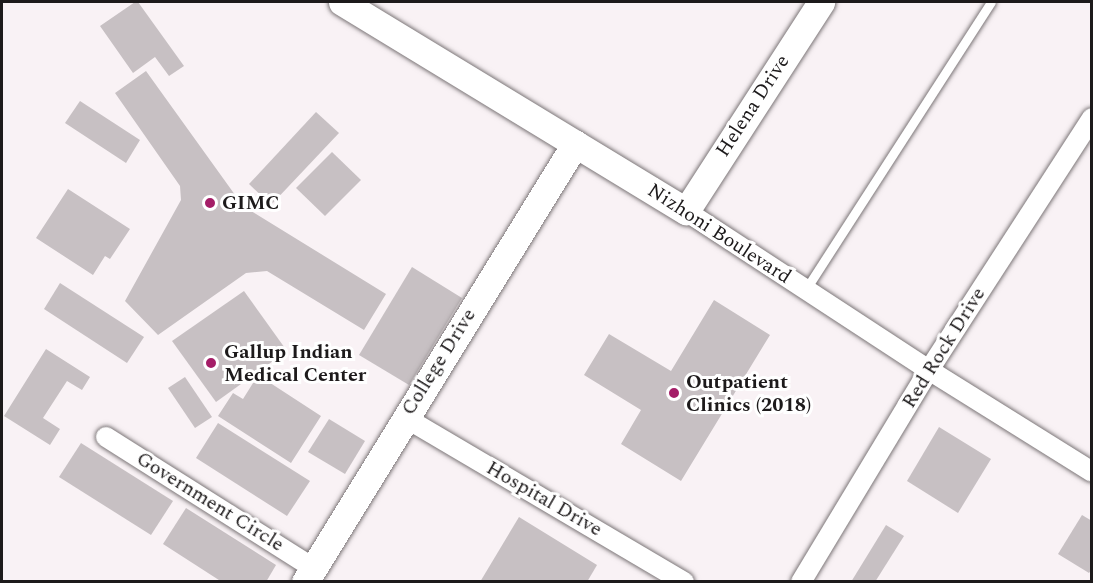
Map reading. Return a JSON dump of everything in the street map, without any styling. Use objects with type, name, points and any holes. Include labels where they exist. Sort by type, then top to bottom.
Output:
[{"type":"main road","name":"Nizhoni Boulevard","points":[[342,2],[686,211]]},
{"type":"main road","name":"Helena Drive","points":[[686,211],[821,2]]},
{"type":"main road","name":"College Drive","points":[[309,575],[404,417],[575,144]]},
{"type":"street","name":"Red Rock Drive","points":[[801,582],[929,370],[1092,118]]},
{"type":"street","name":"Nizhoni Boulevard","points":[[686,211],[929,370],[1092,471]]},
{"type":"street","name":"Hospital Drive","points":[[404,417],[684,582]]},
{"type":"street","name":"Government Circle","points":[[106,437],[309,575]]},
{"type":"lane","points":[[806,290],[991,2]]},
{"type":"building","points":[[138,2],[184,66],[169,76],[155,57],[133,73],[100,26]]},
{"type":"building","name":"GIMC","points":[[146,71],[243,206],[386,294],[364,330],[267,271],[246,273],[158,335],[125,301],[181,200],[180,186],[115,93]]},
{"type":"building","points":[[80,101],[140,140],[126,163],[65,123]]},
{"type":"building","points":[[316,112],[339,133],[271,205],[249,184]]},
{"type":"building","points":[[332,152],[361,180],[325,216],[296,188]]},
{"type":"building","points":[[68,189],[130,229],[110,259],[105,256],[93,275],[36,238]]},
{"type":"building","points":[[412,267],[462,298],[409,385],[359,355]]},
{"type":"building","points":[[60,283],[144,337],[127,363],[44,309]]},
{"type":"building","points":[[244,291],[287,351],[216,402],[172,341]]},
{"type":"building","name":"Outpatient Clinics (2018)","points":[[714,300],[770,335],[681,481],[621,444],[641,410],[584,375],[609,334],[671,371]]},
{"type":"building","points":[[46,349],[90,377],[82,390],[67,381],[43,418],[60,429],[50,445],[4,416]]},
{"type":"building","points":[[258,375],[321,416],[291,463],[218,416],[233,393],[243,399]]},
{"type":"building","points":[[185,377],[212,417],[195,428],[168,388]]},
{"type":"building","points":[[329,419],[365,441],[345,474],[308,452]]},
{"type":"building","points":[[218,423],[310,481],[287,516],[196,458]]},
{"type":"building","points":[[939,427],[991,459],[958,513],[907,481]]},
{"type":"building","points":[[81,443],[173,501],[151,535],[59,477]]},
{"type":"building","points":[[186,508],[276,565],[266,582],[222,582],[163,544]]},
{"type":"building","points":[[1082,515],[1092,521],[1092,569],[1089,573],[1058,554]]},
{"type":"building","points":[[519,517],[597,565],[587,582],[480,582]]},
{"type":"building","points":[[886,525],[904,536],[875,582],[851,582]]},
{"type":"place","name":"GIMC","points":[[210,203]]},
{"type":"place","name":"Gallup Indian Medical Center","points":[[211,363]]},
{"type":"place","name":"Outpatient Clinics (2018)","points":[[674,393]]}]
